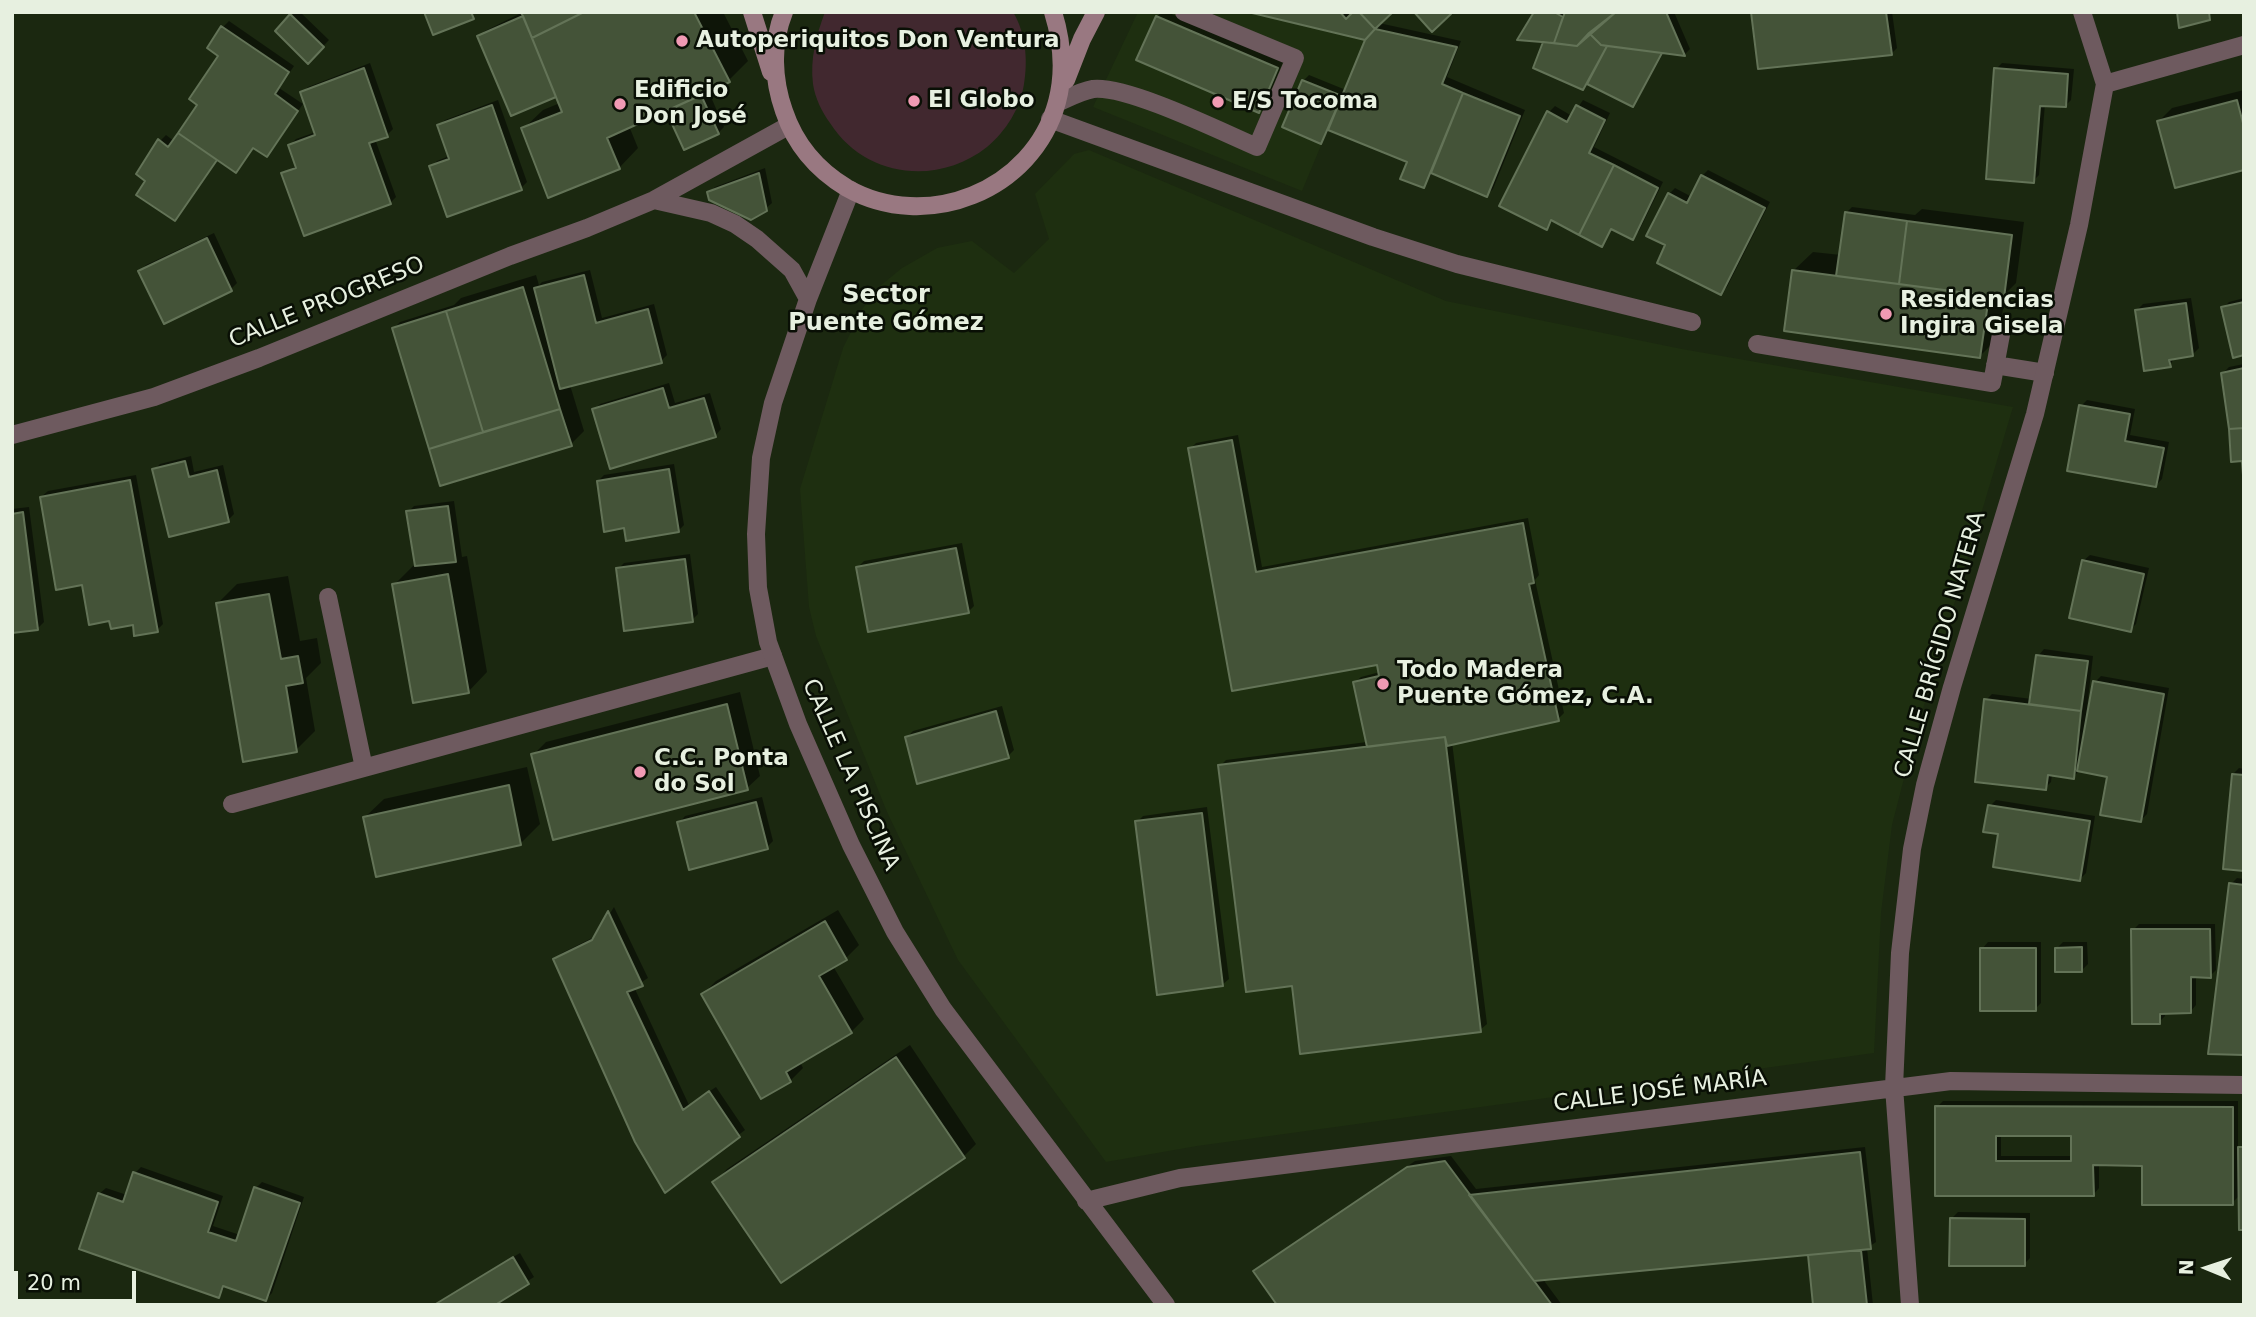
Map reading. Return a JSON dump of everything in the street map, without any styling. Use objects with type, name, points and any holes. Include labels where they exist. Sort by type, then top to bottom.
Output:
[{"type":"street","points":[[752,12],[789,126],[807,155],[833,179],[863,196],[896,206],[931,207],[965,200],[996,185],[1022,163],[1044,135],[1082,39],[1096,12]]},
{"type":"street","points":[[778,93],[775,58],[784,12]]},
{"type":"street","points":[[1052,12],[1059,33],[1062,68],[1053,111]]},
{"type":"street","points":[[1053,111],[1093,89],[1113,90],[1148,101],[1257,147],[1295,58],[1184,12]]},
{"type":"street","name":"CALLE BRÍGIDO NATERA","points":[[1910,1305],[1894,1087],[1900,953],[1912,849],[1925,785],[1956,674],[2035,414],[2079,225],[2105,84],[2082,12]]},
{"type":"street","points":[[2105,84],[2244,45]]},
{"type":"street","points":[[1053,111],[1373,237],[1457,264],[1692,322]]},
{"type":"street","name":"CALLE PROGRESO","points":[[12,435],[153,397],[259,358],[509,256],[587,228],[654,200],[789,126]]},
{"type":"street","name":"CALLE LA PISCINA","points":[[851,190],[808,299],[773,403],[761,458],[756,534],[758,588],[773,656],[798,724],[852,845],[895,932],[943,1009],[1166,1305]]},
{"type":"street","points":[[654,200],[711,213],[735,224],[767,247],[792,270],[808,299]]},
{"type":"street","points":[[1757,344],[1993,383],[2002,329]]},
{"type":"street","points":[[1995,365],[2045,373]]},
{"type":"street","points":[[328,597],[363,768]]},
{"type":"street","points":[[232,804],[773,656]]},
{"type":"street","name":"CALLE JOSÉ MARÍA","points":[[1086,1201],[1180,1178],[1951,1080],[2244,1085]]},
{"type":"shaded area","points":[[825,12],[1013,12],[1023,38],[1026,66],[1022,93],[1011,119],[987,147],[968,159],[947,167],[925,171],[903,170],[882,165],[862,155],[845,141],[830,123],[819,105],[814,89],[813,57]]},
{"type":"shaded area","name":"E/S Tocoma","points":[[1138,12],[1248,12],[1365,40],[1302,191],[1093,107]]},
{"type":"shaded area","name":"Todo Madera Puente Gómez, C.A.","points":[[1089,150],[1446,301],[1682,349],[2013,407],[1916,732],[1892,825],[1881,913],[1874,1053],[1197,1146],[1106,1162],[958,960],[887,812],[816,636],[809,607],[800,489],[843,348],[863,308],[880,286],[902,268],[937,248],[972,241],[1014,273],[1049,239],[1035,194],[1074,154]]},
{"type":"building","points":[[424,12],[471,12],[474,19],[433,35]]},
{"type":"building","points":[[521,12],[584,12],[532,38]]},
{"type":"building","name":"Edificio Don José","points":[[584,12],[694,12],[730,82],[607,138],[620,169],[548,198],[521,128],[562,112],[532,38]]},
{"type":"building","points":[[1248,12],[1340,12],[1346,19],[1353,12],[1359,12],[1375,29],[1365,40]]},
{"type":"building","points":[[1359,12],[1393,12],[1375,29]]},
{"type":"building","points":[[1414,12],[1449,12],[1451,14],[1432,32]]},
{"type":"building","points":[[1534,12],[1554,12],[1563,17],[1554,43],[1517,40]]},
{"type":"building","points":[[1565,12],[1616,12],[1577,46],[1554,43]]},
{"type":"building","points":[[1616,12],[1666,12],[1685,56],[1601,45],[1589,33]]},
{"type":"building","points":[[1751,12],[1886,12],[1892,55],[1758,69]]},
{"type":"building","points":[[2177,12],[2209,12],[2210,20],[2179,28]]},
{"type":"building","points":[[290,14],[324,47],[308,64],[275,31]]},
{"type":"building","points":[[523,16],[556,97],[511,116],[477,36]]},
{"type":"building","points":[[1156,16],[1278,68],[1259,113],[1136,60]]},
{"type":"building","points":[[221,26],[289,72],[275,94],[298,111],[267,157],[253,148],[236,173],[178,133],[197,105],[189,99],[218,56],[207,48]]},
{"type":"building","points":[[1375,29],[1457,47],[1442,84],[1463,93],[1424,188],[1400,179],[1407,162],[1328,130],[1365,40]]},
{"type":"building","points":[[1589,33],[1601,45],[1607,46],[1583,90],[1533,68],[1543,42],[1577,46]]},
{"type":"building","points":[[1607,46],[1662,53],[1633,107],[1587,84]]},
{"type":"building","points":[[364,68],[388,137],[369,143],[391,204],[304,236],[281,173],[296,168],[288,145],[315,135],[300,92]]},
{"type":"building","points":[[1994,68],[2068,74],[2066,107],[2040,106],[2034,183],[1986,179]]},
{"type":"building","points":[[1302,80],[1342,96],[1321,144],[1282,127]]},
{"type":"building","points":[[1463,93],[1520,116],[1487,197],[1431,173]]},
{"type":"building","points":[[701,95],[719,134],[684,150],[666,111]]},
{"type":"building","points":[[2237,100],[2244,127],[2244,170],[2175,188],[2157,121]]},
{"type":"building","points":[[492,105],[522,190],[447,217],[429,166],[449,159],[437,125]]},
{"type":"building","points":[[1576,105],[1605,120],[1589,153],[1614,165],[1579,235],[1551,220],[1547,230],[1499,206],[1547,111],[1567,122]]},
{"type":"building","points":[[178,133],[217,160],[175,221],[136,195],[145,181],[136,174],[158,139],[168,147]]},
{"type":"building","points":[[1614,165],[1658,188],[1633,240],[1611,229],[1602,247],[1579,235]]},
{"type":"building","points":[[759,173],[767,211],[751,220],[709,200],[707,192]]},
{"type":"building","points":[[1701,175],[1765,208],[1721,295],[1657,263],[1665,245],[1646,236],[1668,193],[1687,203]]},
{"type":"building","points":[[1845,212],[1907,221],[1899,284],[1836,276]]},
{"type":"building","points":[[1907,221],[2012,235],[2004,298],[1899,284]]},
{"type":"building","points":[[207,238],[232,291],[164,324],[138,271]]},
{"type":"building","name":"Residencias Ingira Gisela","points":[[1792,270],[1989,296],[1980,358],[1784,331]]},
{"type":"building","points":[[584,275],[596,323],[648,309],[662,363],[560,389],[534,288]]},
{"type":"building","points":[[523,287],[560,409],[483,432],[446,311]]},
{"type":"building","points":[[2244,302],[2244,355],[2233,358],[2221,307]]},
{"type":"building","points":[[2186,303],[2193,356],[2169,360],[2171,367],[2144,371],[2135,310]]},
{"type":"building","points":[[446,311],[483,432],[429,449],[392,328]]},
{"type":"building","points":[[2244,368],[2244,428],[2229,429],[2221,373]]},
{"type":"building","points":[[663,388],[669,408],[704,398],[716,437],[610,469],[592,409]]},
{"type":"building","points":[[2079,405],[2130,414],[2125,441],[2164,448],[2156,487],[2067,471]]},
{"type":"building","points":[[560,409],[572,446],[440,486],[429,449]]},
{"type":"building","points":[[2244,428],[2244,489],[2242,461],[2231,462],[2229,429]]},
{"type":"building","points":[[1232,440],[1256,572],[1523,523],[1534,583],[1529,584],[1559,721],[1447,746],[1445,737],[1367,747],[1353,682],[1379,676],[1377,665],[1232,691],[1188,448]]},
{"type":"building","points":[[185,461],[189,477],[217,470],[229,522],[169,537],[152,469]]},
{"type":"building","points":[[669,469],[679,532],[626,541],[624,528],[604,532],[597,481]]},
{"type":"building","points":[[130,480],[158,632],[134,636],[133,625],[111,629],[109,621],[89,625],[82,585],[56,590],[40,497]]},
{"type":"building","points":[[448,506],[456,562],[415,566],[406,511]]},
{"type":"building","points":[[23,512],[38,630],[12,633],[12,514]]},
{"type":"building","points":[[956,548],[969,613],[868,632],[856,567]]},
{"type":"building","points":[[685,559],[693,622],[624,631],[616,568]]},
{"type":"building","points":[[2082,560],[2144,574],[2131,632],[2069,618]]},
{"type":"building","points":[[448,574],[469,693],[413,703],[392,584]]},
{"type":"building","points":[[269,594],[281,659],[298,656],[303,683],[286,686],[297,752],[243,762],[216,603]]},
{"type":"building","points":[[2036,655],[2088,661],[2081,711],[2029,704]]},
{"type":"building","points":[[2093,681],[2164,694],[2141,822],[2100,815],[2107,777],[2077,771]]},
{"type":"building","points":[[1984,699],[2081,711],[2074,779],[2048,775],[2046,790],[1975,782]]},
{"type":"building","name":"C.C. Ponta do Sol","points":[[727,704],[748,790],[553,840],[531,754]]},
{"type":"building","points":[[996,711],[1009,758],[917,784],[905,737]]},
{"type":"building","points":[[1445,737],[1481,1032],[1300,1054],[1292,986],[1246,992],[1218,765]]},
{"type":"building","points":[[2232,774],[2244,775],[2244,871],[2223,869]]},
{"type":"building","points":[[509,785],[521,845],[376,877],[363,817]]},
{"type":"building","points":[[756,802],[768,849],[689,870],[677,822]]},
{"type":"building","points":[[1988,805],[2090,821],[2080,881],[1993,867],[1998,834],[1983,832]]},
{"type":"building","points":[[1202,813],[1223,986],[1157,995],[1135,821]]},
{"type":"building","points":[[2229,883],[2244,885],[2244,1055],[2208,1054]]},
{"type":"building","points":[[608,911],[643,986],[627,992],[683,1110],[709,1091],[740,1137],[665,1193],[635,1142],[553,959],[592,940]]},
{"type":"building","points":[[825,921],[847,960],[819,976],[852,1033],[786,1072],[791,1082],[761,1099],[701,994]]},
{"type":"building","points":[[2131,929],[2210,929],[2211,978],[2191,977],[2191,1013],[2160,1014],[2160,1024],[2132,1024]]},
{"type":"building","points":[[2082,947],[2082,972],[2055,972],[2055,948]]},
{"type":"building","points":[[1980,948],[2036,948],[2036,1011],[1980,1011]]},
{"type":"building","points":[[896,1057],[965,1158],[781,1283],[712,1182]]},
{"type":"building","points":[[1935,1106],[2233,1107],[2233,1205],[2142,1205],[2142,1166],[2093,1165],[2094,1196],[1935,1196]],"holes":[[[1996,1136],[2071,1136],[2071,1161],[1996,1161]]]},
{"type":"building","points":[[2238,1147],[2244,1147],[2244,1230],[2239,1230]]},
{"type":"building","points":[[1860,1152],[1871,1249],[1534,1281],[1469,1195]]},
{"type":"building","points":[[1445,1161],[1552,1305],[1277,1305],[1253,1271],[1407,1167]]},
{"type":"building","points":[[133,1172],[218,1202],[208,1232],[236,1241],[254,1187],[300,1203],[266,1301],[223,1286],[219,1298],[79,1249],[98,1193],[123,1202]]},
{"type":"building","points":[[1950,1218],[2025,1219],[2025,1266],[1949,1266]]},
{"type":"building","points":[[1861,1250],[1867,1305],[1813,1305],[1808,1255]]},
{"type":"building","points":[[513,1257],[529,1284],[495,1305],[434,1305]]},
{"type":"place","name":"Autoperiquitos Don Ventura","points":[[682,41]]},
{"type":"place","name":"El Globo","points":[[914,101]]},
{"type":"place","name":"E/S Tocoma","points":[[1218,102]]},
{"type":"place","name":"Edificio Don José","points":[[620,104]]},
{"type":"place","name":"Residencias Ingira Gisela","points":[[1886,314]]},
{"type":"place","name":"Todo Madera Puente Gómez, C.A.","points":[[1383,684]]},
{"type":"place","name":"C.C. Ponta do Sol","points":[[640,772]]},
{"type":"district","name":"Sector Puente Gómez","points":[[886,310]]}]
